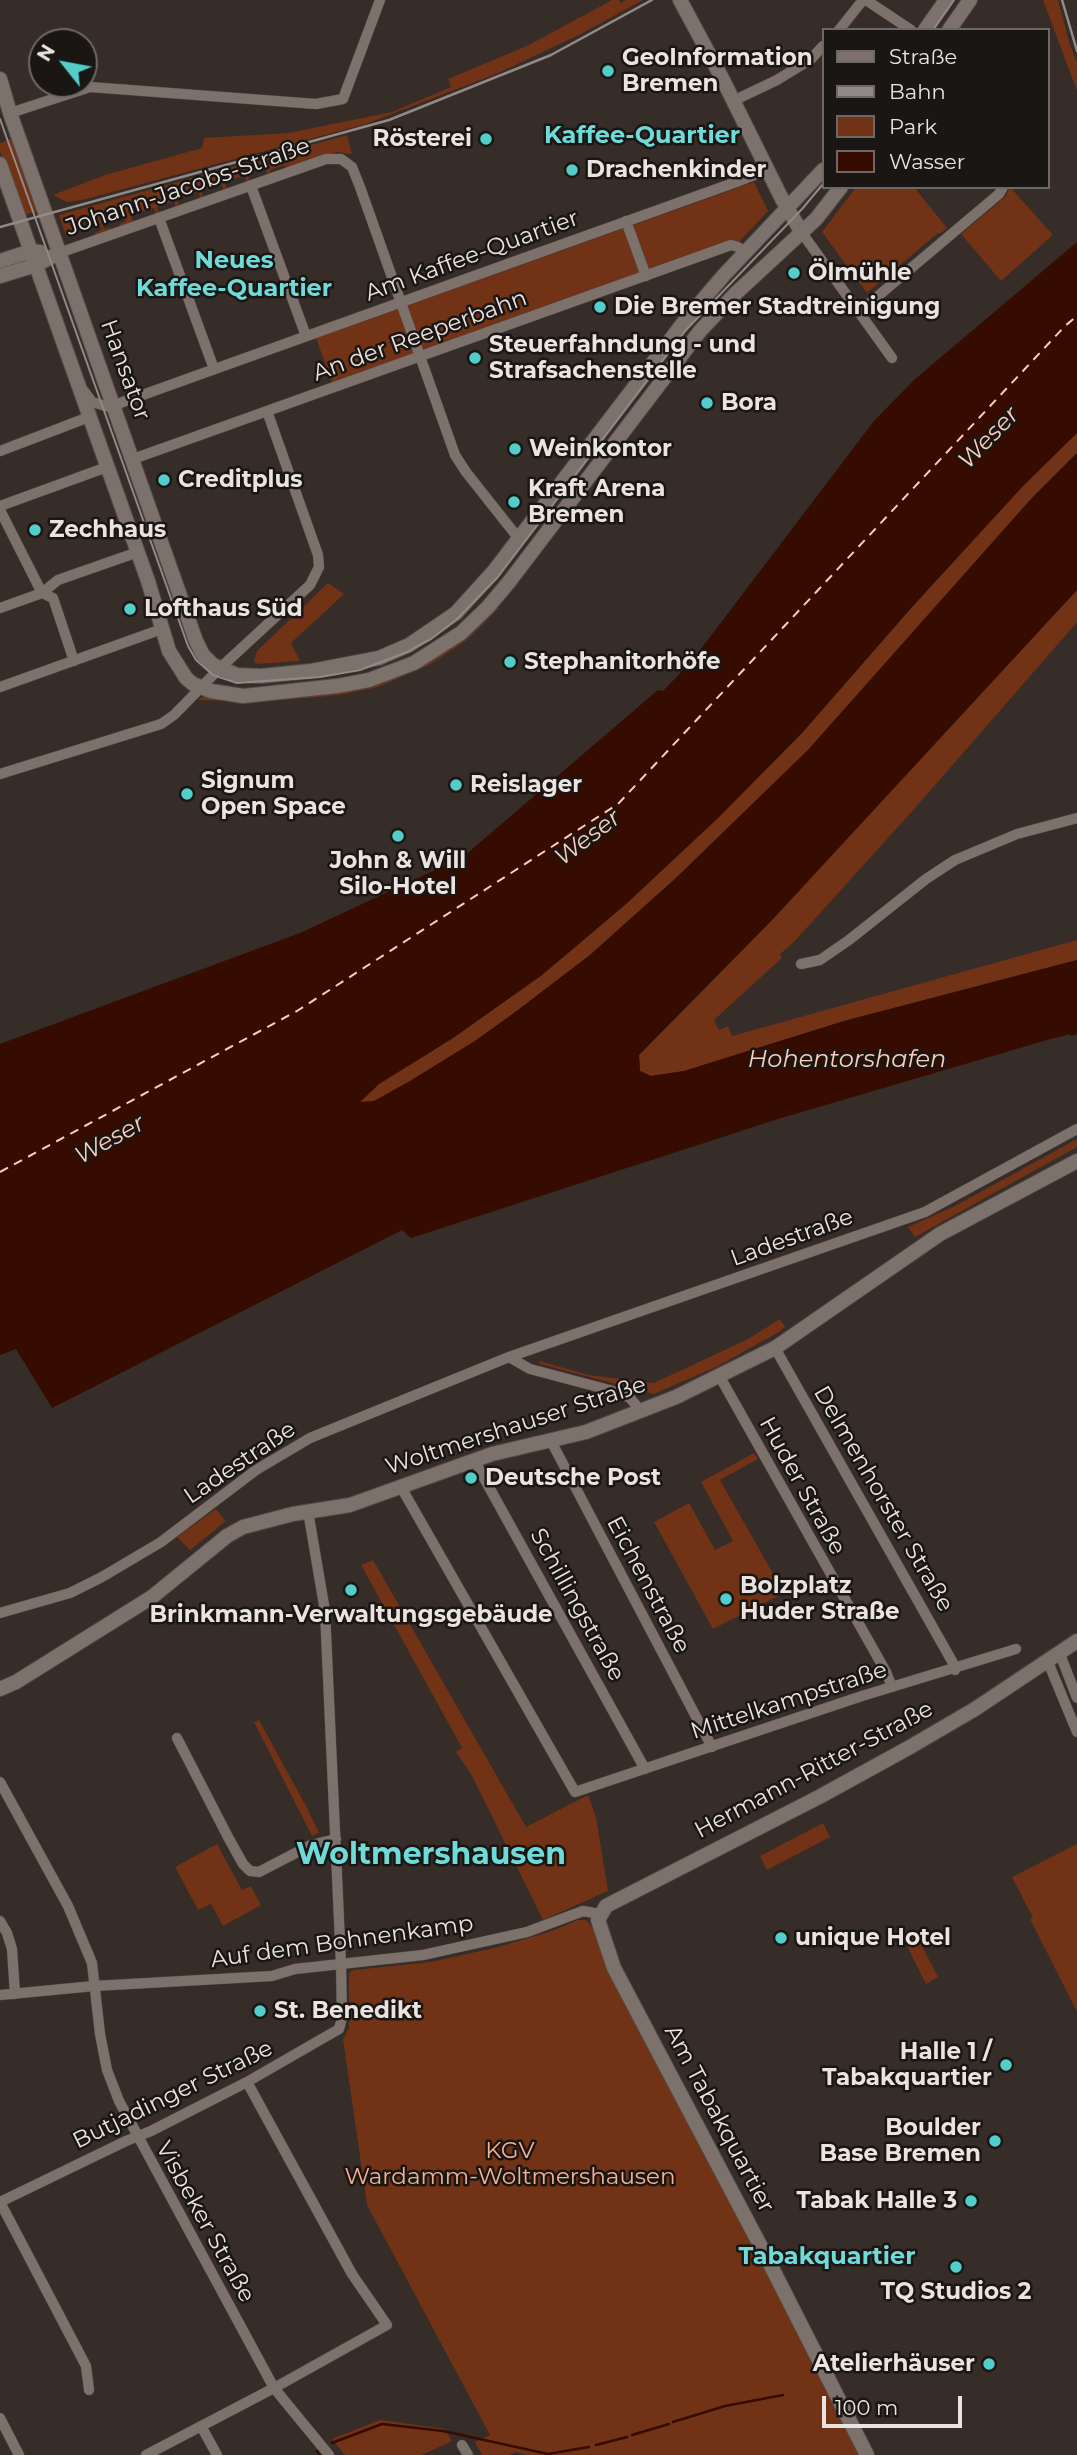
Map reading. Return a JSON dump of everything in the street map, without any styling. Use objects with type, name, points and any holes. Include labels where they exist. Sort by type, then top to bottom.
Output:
[{"type":"street","points":[[5,115],[90,87],[316,104],[343,99],[380,0]]},
{"type":"street","points":[[680,0],[787,209],[892,358]]},
{"type":"street","points":[[841,28],[865,0],[908,28]]},
{"type":"street","points":[[926,28],[946,0]]},
{"type":"street","points":[[950,28],[970,0]]},
{"type":"street","points":[[733,101],[773,83],[811,60],[822,47]]},
{"type":"street","name":"Hansator","points":[[0,79],[5,115],[59,253],[196,640],[207,660],[219,669]]},
{"type":"street","name":"Johann-Jacobs-Straße","points":[[59,253],[326,159],[341,159],[352,167],[402,302]]},
{"type":"street","points":[[0,164],[138,552],[169,651],[186,678],[200,688],[243,696],[353,684],[399,670],[446,644],[475,621],[509,582],[700,331],[735,293],[802,233],[839,189]]},
{"type":"street","name":"Am Kaffee-Quartier","points":[[114,405],[767,170]]},
{"type":"street","points":[[219,669],[249,676],[352,665],[391,653],[428,634],[456,613],[519,539],[687,318],[822,171]]},
{"type":"street","points":[[251,186],[306,336]]},
{"type":"street","points":[[859,312],[1002,189]]},
{"type":"street","points":[[159,218],[214,369]]},
{"type":"street","points":[[626,221],[646,276]]},
{"type":"street","name":"An der Reeperbahn","points":[[133,459],[731,245],[738,247],[741,257]]},
{"type":"street","points":[[0,261],[59,253]]},
{"type":"street","points":[[0,276],[34,258]]},
{"type":"street","points":[[402,302],[455,455],[519,539]]},
{"type":"street","points":[[78,385],[92,402],[109,407],[114,405]]},
{"type":"street","points":[[0,774],[159,725],[174,715],[219,669],[310,585],[319,566],[315,543],[267,411]]},
{"type":"street","points":[[0,451],[89,417]]},
{"type":"street","points":[[74,660],[53,598],[42,593],[0,508],[107,467]]},
{"type":"street","points":[[0,608],[42,593],[58,580],[138,552]]},
{"type":"street","points":[[0,687],[162,629]]},
{"type":"street","points":[[801,964],[820,960],[926,878],[955,860],[1017,834],[1077,818]]},
{"type":"street","name":"Ladestraße","points":[[0,1613],[71,1593],[102,1577],[161,1542],[256,1470],[310,1438],[509,1357],[925,1212],[1077,1129]]},
{"type":"street","name":"Woltmershauser Straße","points":[[0,1689],[16,1682],[152,1597],[230,1534],[260,1521],[350,1505],[474,1460],[586,1432],[720,1377],[775,1348],[940,1234],[1077,1161]]},
{"type":"street","name":"Delmenhorster Straße","points":[[775,1348],[947,1651],[955,1670]]},
{"type":"street","points":[[509,1357],[530,1369],[617,1392],[630,1398],[641,1411]]},
{"type":"street","name":"Huder Straße","points":[[720,1377],[892,1687]]},
{"type":"street","name":"Eichenstraße","points":[[551,1441],[712,1747]]},
{"type":"street","name":"Schillingstraße","points":[[474,1460],[645,1769]]},
{"type":"street","name":"Mittelkampstraße","points":[[401,1487],[575,1792],[892,1687],[955,1670],[1016,1649]]},
{"type":"street","points":[[308,1511],[325,1611],[341,1964]]},
{"type":"street","name":"Hermann-Ritter-Straße","points":[[600,1914],[606,1906],[819,1797],[910,1747],[975,1709],[1077,1641]]},
{"type":"street","points":[[1054,1658],[1077,1698]]},
{"type":"street","points":[[1054,1658],[1077,1732]]},
{"type":"street","points":[[177,1738],[228,1837],[250,1871],[259,1871],[311,1845],[336,1839]]},
{"type":"street","name":"Visbeker Straße","points":[[0,1782],[68,1906],[92,1963],[93,1986],[107,2070],[137,2137],[274,2388],[329,2455]]},
{"type":"street","name":"Auf dem Bohnenkamp","points":[[0,1995],[93,1986],[272,1976],[295,1969],[451,1950],[527,1932],[583,1911],[600,1914]]},
{"type":"street","name":"Am Tabakquartier","points":[[600,1914],[600,1928],[614,1968],[867,2455]]},
{"type":"street","points":[[0,1921],[12,1949],[15,1994]]},
{"type":"street","name":"Butjadinger Straße","points":[[0,2202],[247,2082],[339,2029],[342,2018],[341,1964]]},
{"type":"street","points":[[146,2455],[387,2325],[352,2274],[247,2082]]},
{"type":"street","points":[[0,2202],[86,2366],[89,2390]]},
{"type":"street","points":[[0,2418],[19,2455]]},
{"type":"street","points":[[201,2426],[217,2455]]},
{"type":"green space","points":[[612,0],[619,0],[621,3],[626,0],[643,0],[579,35],[496,74],[366,124],[82,200],[67,202],[53,195],[105,175],[202,148],[204,138],[288,133],[392,112],[451,87],[448,79],[529,45]]},
{"type":"green space","points":[[1043,0],[1058,0],[1077,62],[1077,91]]},
{"type":"green space","points":[[347,135],[352,154],[337,152],[287,168],[285,165],[270,170],[271,174],[268,175],[265,168],[247,174],[250,181],[247,182],[244,175],[225,183],[227,190],[224,191],[221,184],[201,191],[204,198],[201,199],[198,192],[177,199],[179,206],[176,207],[174,201],[157,207],[159,213],[156,215],[154,208],[131,215],[133,222],[121,227],[119,224],[126,221],[121,208],[100,215],[104,229],[111,227],[98,235],[94,233],[101,230],[97,216],[76,223],[78,232],[66,236],[59,215]]},
{"type":"green space","points":[[13,138],[39,211],[23,215],[0,151],[0,143]]},
{"type":"green space","points":[[754,182],[768,211],[738,243],[332,383],[316,338]]},
{"type":"green space","points":[[854,189],[916,189],[947,228],[867,293],[822,232]]},
{"type":"green space","points":[[1009,189],[1012,189],[1053,235],[1001,281],[961,234],[1005,197]]},
{"type":"green space","points":[[1077,433],[1077,453],[1031,499],[808,750],[676,878],[590,955],[475,1041],[374,1101],[359,1103],[379,1084],[453,1038],[542,975],[626,904],[718,818],[802,733],[912,607],[1023,486]]},
{"type":"green space","points":[[328,583],[344,594],[291,643],[300,661],[257,664],[254,661],[257,651]]},
{"type":"green space","points":[[1077,590],[1077,622],[1072,628],[915,808],[794,942],[780,954],[782,958],[714,1020],[719,1030],[728,1026],[732,1036],[1077,940],[1077,960],[844,1021],[684,1071],[651,1076],[640,1071],[639,1055],[773,919]]},
{"type":"green space","points":[[492,608],[499,608],[467,640],[429,665],[378,687],[340,695],[257,702],[197,700],[205,696],[378,682]]},
{"type":"green space","points":[[1077,1139],[1077,1147],[915,1237],[908,1227],[953,1207]]},
{"type":"green space","points":[[780,1319],[785,1327],[779,1332],[716,1367],[654,1394],[540,1364],[539,1361],[589,1375],[654,1383],[748,1339]]},
{"type":"green space","points":[[754,1453],[758,1459],[720,1480],[784,1593],[713,1629],[654,1522],[689,1503],[715,1550],[733,1541],[701,1482]]},
{"type":"green space","points":[[216,1509],[226,1521],[190,1550],[177,1537]]},
{"type":"green space","points":[[373,1560],[526,1827],[588,1795],[596,1817],[608,1891],[543,1920],[471,1774],[456,1752],[462,1748],[361,1565]]},
{"type":"green space","points":[[259,1720],[319,1833],[312,1836],[254,1722]]},
{"type":"green space","points":[[823,1823],[830,1837],[767,1870],[760,1856]]},
{"type":"green space","points":[[217,1844],[242,1890],[251,1886],[261,1905],[223,1926],[211,1904],[198,1910],[175,1867]]},
{"type":"green space","points":[[1077,1844],[1077,2012],[1012,1877]]},
{"type":"green space","name":"KGV Wardamm-Woltmershausen","points":[[578,1920],[586,1920],[592,1927],[862,2455],[526,2455],[516,2452],[510,2455],[482,2455],[475,2442],[490,2435],[367,2205],[343,2039],[349,2028],[349,1976],[354,1970],[431,1962],[498,1947],[552,1931]]},
{"type":"green space","points":[[914,1930],[938,1977],[926,1984],[902,1936]]},
{"type":"green space","points":[[380,2420],[445,2429],[452,2441],[422,2455],[345,2455],[332,2439]]},
{"type":"water","points":[[1077,242],[1077,433],[1023,486],[912,607],[802,733],[718,818],[626,904],[542,975],[453,1038],[379,1084],[360,1102],[374,1101],[475,1041],[590,955],[676,878],[808,750],[1031,499],[1077,453],[1077,590],[773,919],[639,1055],[640,1071],[651,1076],[684,1071],[844,1021],[1077,960],[1077,1034],[1047,1040],[778,1119],[411,1238],[402,1230],[52,1408],[16,1349],[0,1355],[0,1044],[300,933],[463,857],[658,690],[663,691],[691,662],[874,421],[914,380]]},
{"type":"waterway","points":[[673,2422],[725,2406],[783,2395]]},
{"type":"waterway","points":[[332,2443],[382,2424],[443,2431],[548,2454],[589,2447]]},
{"type":"waterway","points":[[632,2435],[669,2424]]},
{"type":"waterway","points":[[596,2445],[627,2437]]},
{"type":"waterway","points":[[317,2451],[321,2455]]},
{"type":"ferry route","points":[[0,1172],[297,1011],[618,804],[1077,316]]},
{"type":"tram line","points":[[934,28],[954,0]]},
{"type":"tram line","points":[[0,119],[188,646],[196,660],[213,675],[237,683],[320,677],[360,670],[407,652],[431,639],[456,620],[497,578],[685,331],[822,185]]},
{"type":"railway","points":[[0,227],[389,120],[551,55],[652,0]]},
{"type":"railway","points":[[1062,0],[1077,51]]},
{"type":"place","name":"GeoInformation Bremen","points":[[608,71]]},
{"type":"place","name":"Rösterei","points":[[486,139]]},
{"type":"place","name":"Drachenkinder","points":[[572,170]]},
{"type":"place","name":"Ölmühle","points":[[794,273]]},
{"type":"place","name":"Die Bremer Stadtreinigung","points":[[600,307]]},
{"type":"place","name":"Steuerfahndung - und Strafsachenstelle","points":[[475,358]]},
{"type":"place","name":"Bora","points":[[707,403]]},
{"type":"place","name":"Weinkontor","points":[[515,449]]},
{"type":"place","name":"Creditplus","points":[[164,480]]},
{"type":"place","name":"Kraft Arena Bremen","points":[[514,502]]},
{"type":"place","name":"Zechhaus","points":[[35,530]]},
{"type":"place","name":"Lofthaus Süd","points":[[130,609]]},
{"type":"place","name":"Stephanitorhöfe","points":[[510,662]]},
{"type":"place","name":"Reislager","points":[[456,785]]},
{"type":"place","name":"Signum Open Space","points":[[187,794]]},
{"type":"place","name":"John & Will Silo-Hotel","points":[[398,836]]},
{"type":"place","name":"Deutsche Post","points":[[471,1478]]},
{"type":"place","name":"Brinkmann-Verwaltungsgebäude","points":[[351,1590]]},
{"type":"place","name":"Bolzplatz Huder Straße","points":[[726,1599]]},
{"type":"place","name":"unique Hotel","points":[[781,1938]]},
{"type":"place","name":"St. Benedikt","points":[[260,2011]]},
{"type":"place","name":"Halle 1 / Tabakquartier","points":[[1006,2065]]},
{"type":"place","name":"Boulder Base Bremen","points":[[995,2141]]},
{"type":"place","name":"Tabak Halle 3","points":[[971,2201]]},
{"type":"place","name":"TQ Studios 2","points":[[956,2267]]},
{"type":"place","name":"Atelierhäuser","points":[[989,2364]]},
{"type":"district","name":"Kaffee-Quartier","points":[[642,136]]},
{"type":"district","name":"Neues Kaffee-Quartier","points":[[234,275]]},
{"type":"district","name":"Woltmershausen","points":[[431,1855]]},
{"type":"district","name":"Tabakquartier","points":[[827,2257]]},
{"type":"water label","name":"Weser","points":[[989,438]]},
{"type":"water label","name":"Weser","points":[[588,838]]},
{"type":"water label","name":"Hohentorshafen","points":[[847,1060]]},
{"type":"water label","name":"Weser","points":[[110,1140]]}]
